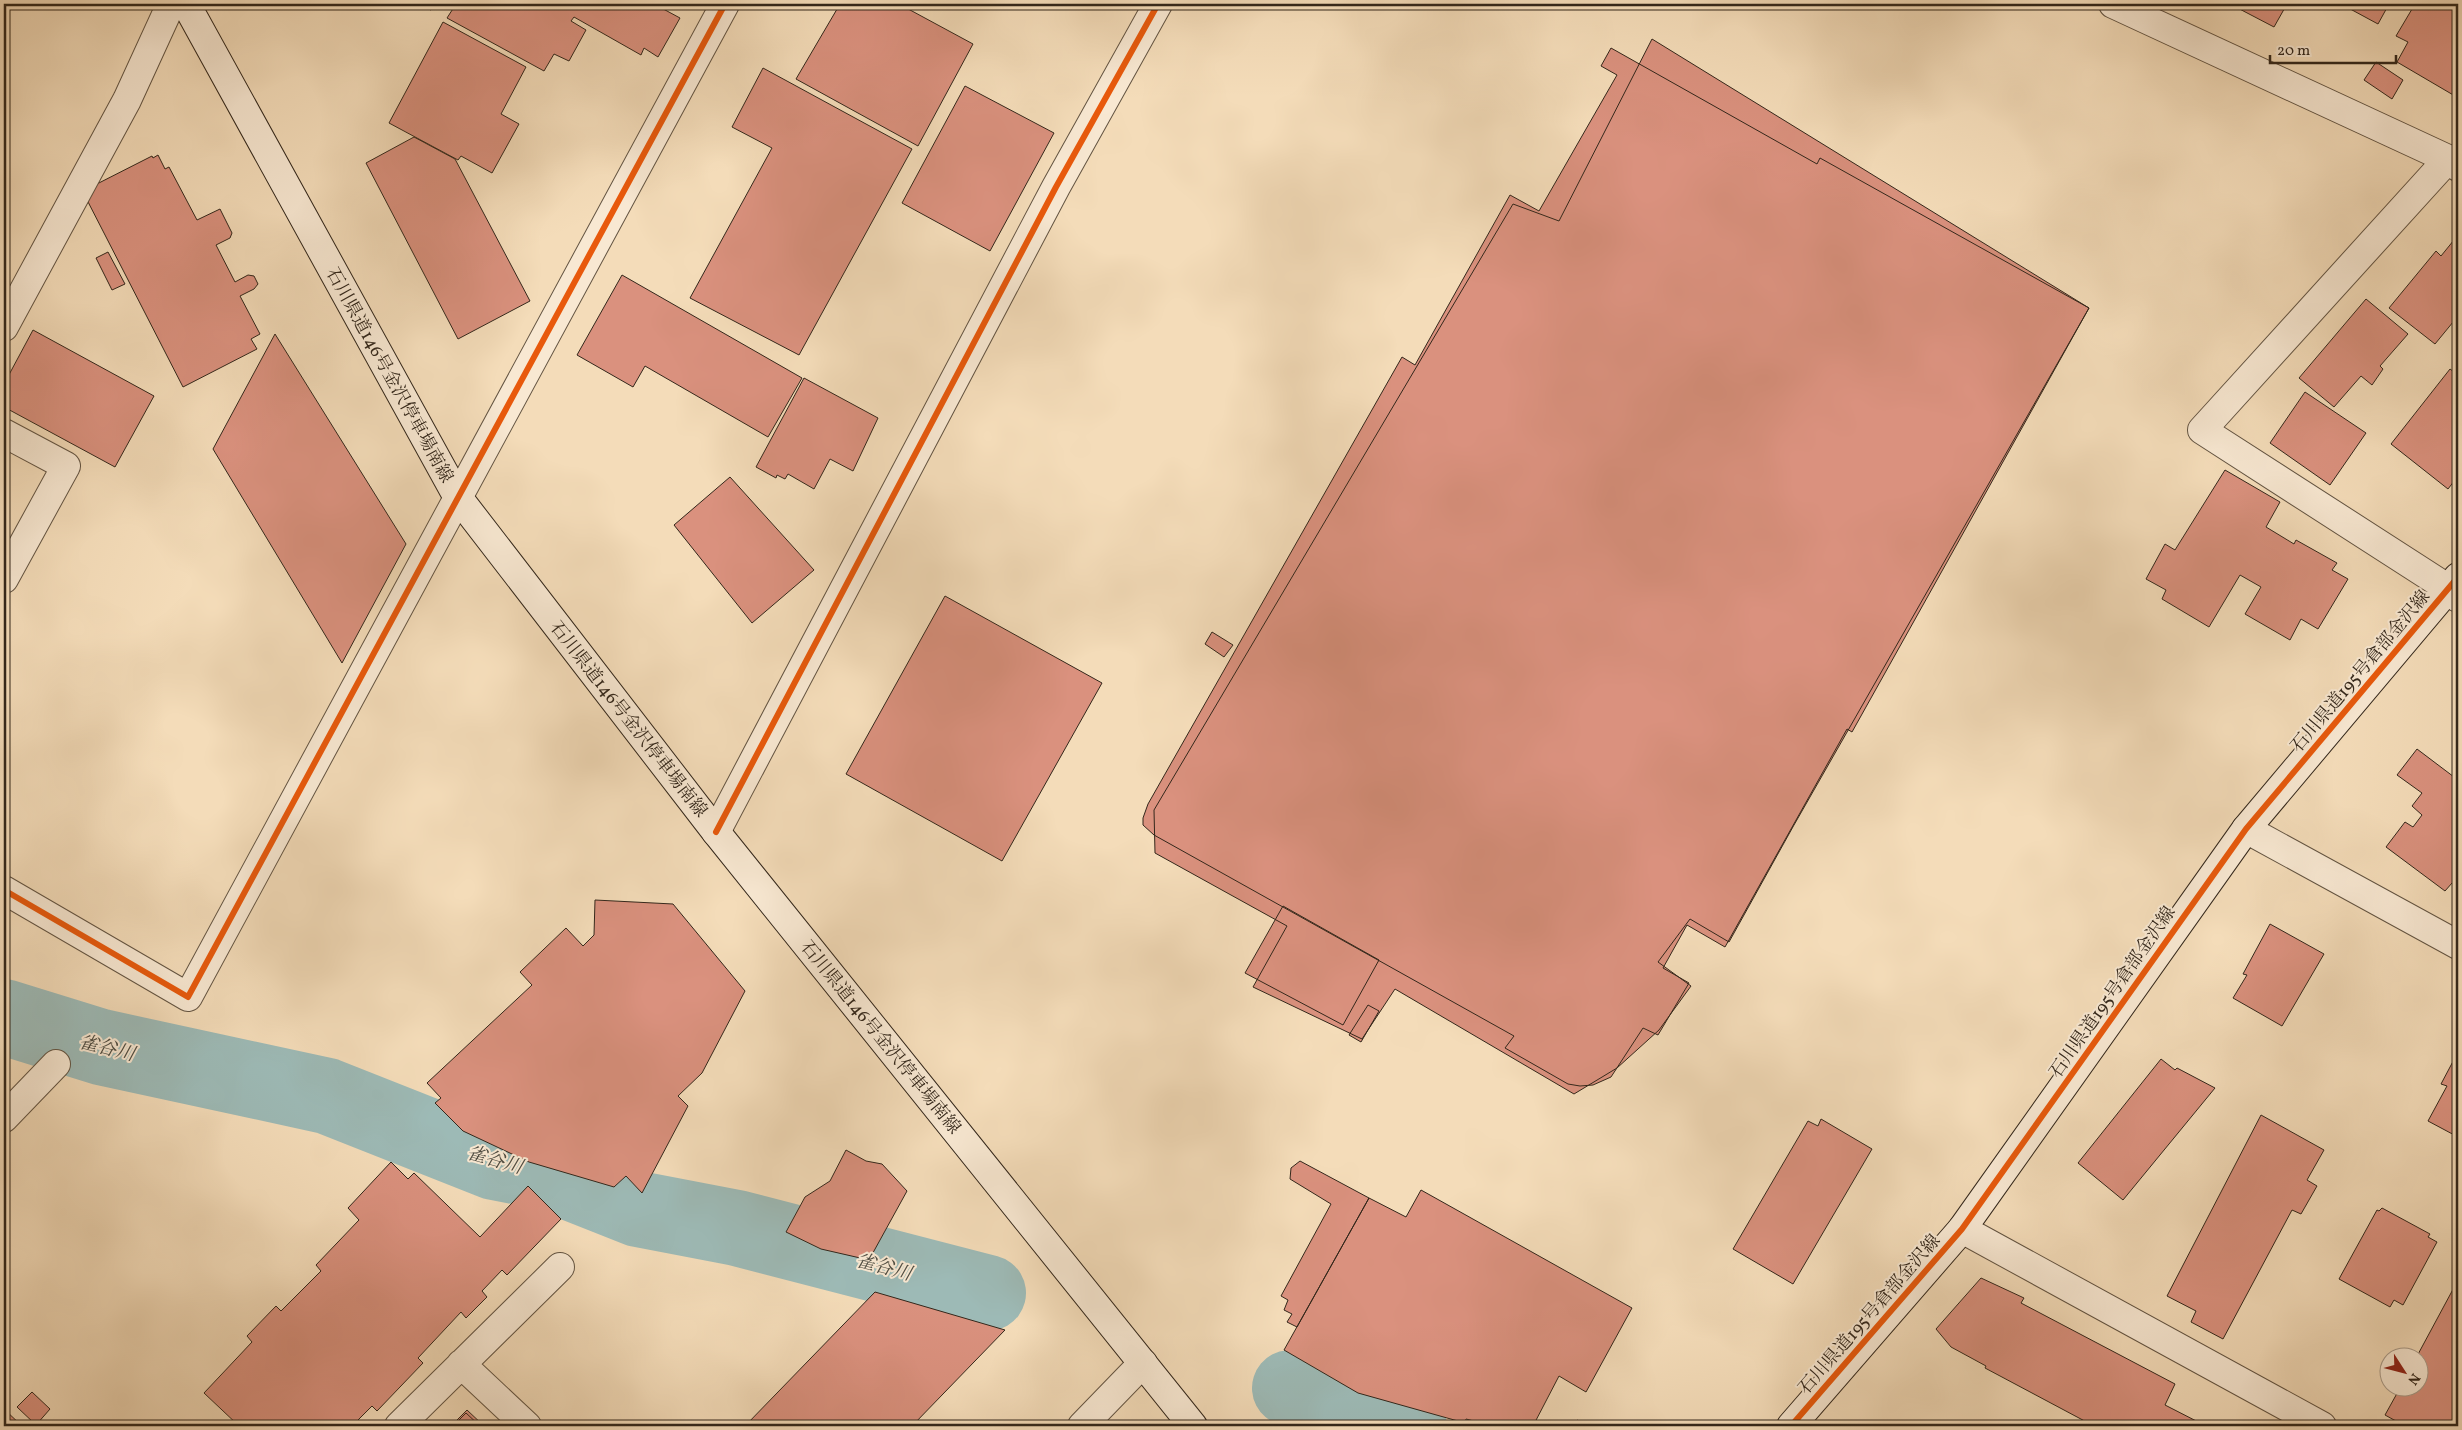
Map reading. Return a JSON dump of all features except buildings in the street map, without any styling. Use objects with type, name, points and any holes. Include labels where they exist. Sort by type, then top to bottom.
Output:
[{"type":"street","points":[[4,327],[127,100],[171,4]]},
{"type":"street","name":"石川県道146号金沢停車場南線","points":[[186,4],[457,496],[716,832],[1193,1426]]},
{"type":"street","points":[[4,890],[188,997],[457,496],[725,4]]},
{"type":"street","points":[[716,832],[1056,187],[1158,4]]},
{"type":"street","points":[[2118,5],[2453,163],[2202,430],[2455,588]]},
{"type":"street","points":[[4,433],[66,466],[4,579]]},
{"type":"street","name":"石川県道195号倉部金沢線","points":[[1792,1426],[1962,1229],[2246,829],[2455,588]]},
{"type":"street","points":[[2246,829],[2458,945]]},
{"type":"street","points":[[4,1118],[56,1064]]},
{"type":"street","points":[[1962,1229],[2322,1426]]},
{"type":"street","points":[[400,1426],[560,1267]]},
{"type":"street","points":[[1082,1426],[1143,1363]]},
{"type":"street","points":[[461,1364],[527,1426]]},
{"type":"waterway","name":"雀谷川","points":[[4,1017],[101,1047],[327,1096],[494,1162],[542,1171],[638,1209],[737,1228],[988,1293]]},
{"type":"waterway","name":"雀谷川","points":[[1290,1388],[1409,1426]]},
{"type":"cycle path","points":[[4,890],[188,997],[725,4]]},
{"type":"cycle path","points":[[716,832],[1056,187],[1158,4]]},
{"type":"cycle path","points":[[1791,1426],[1962,1229],[2246,829],[2458,577]]}]
